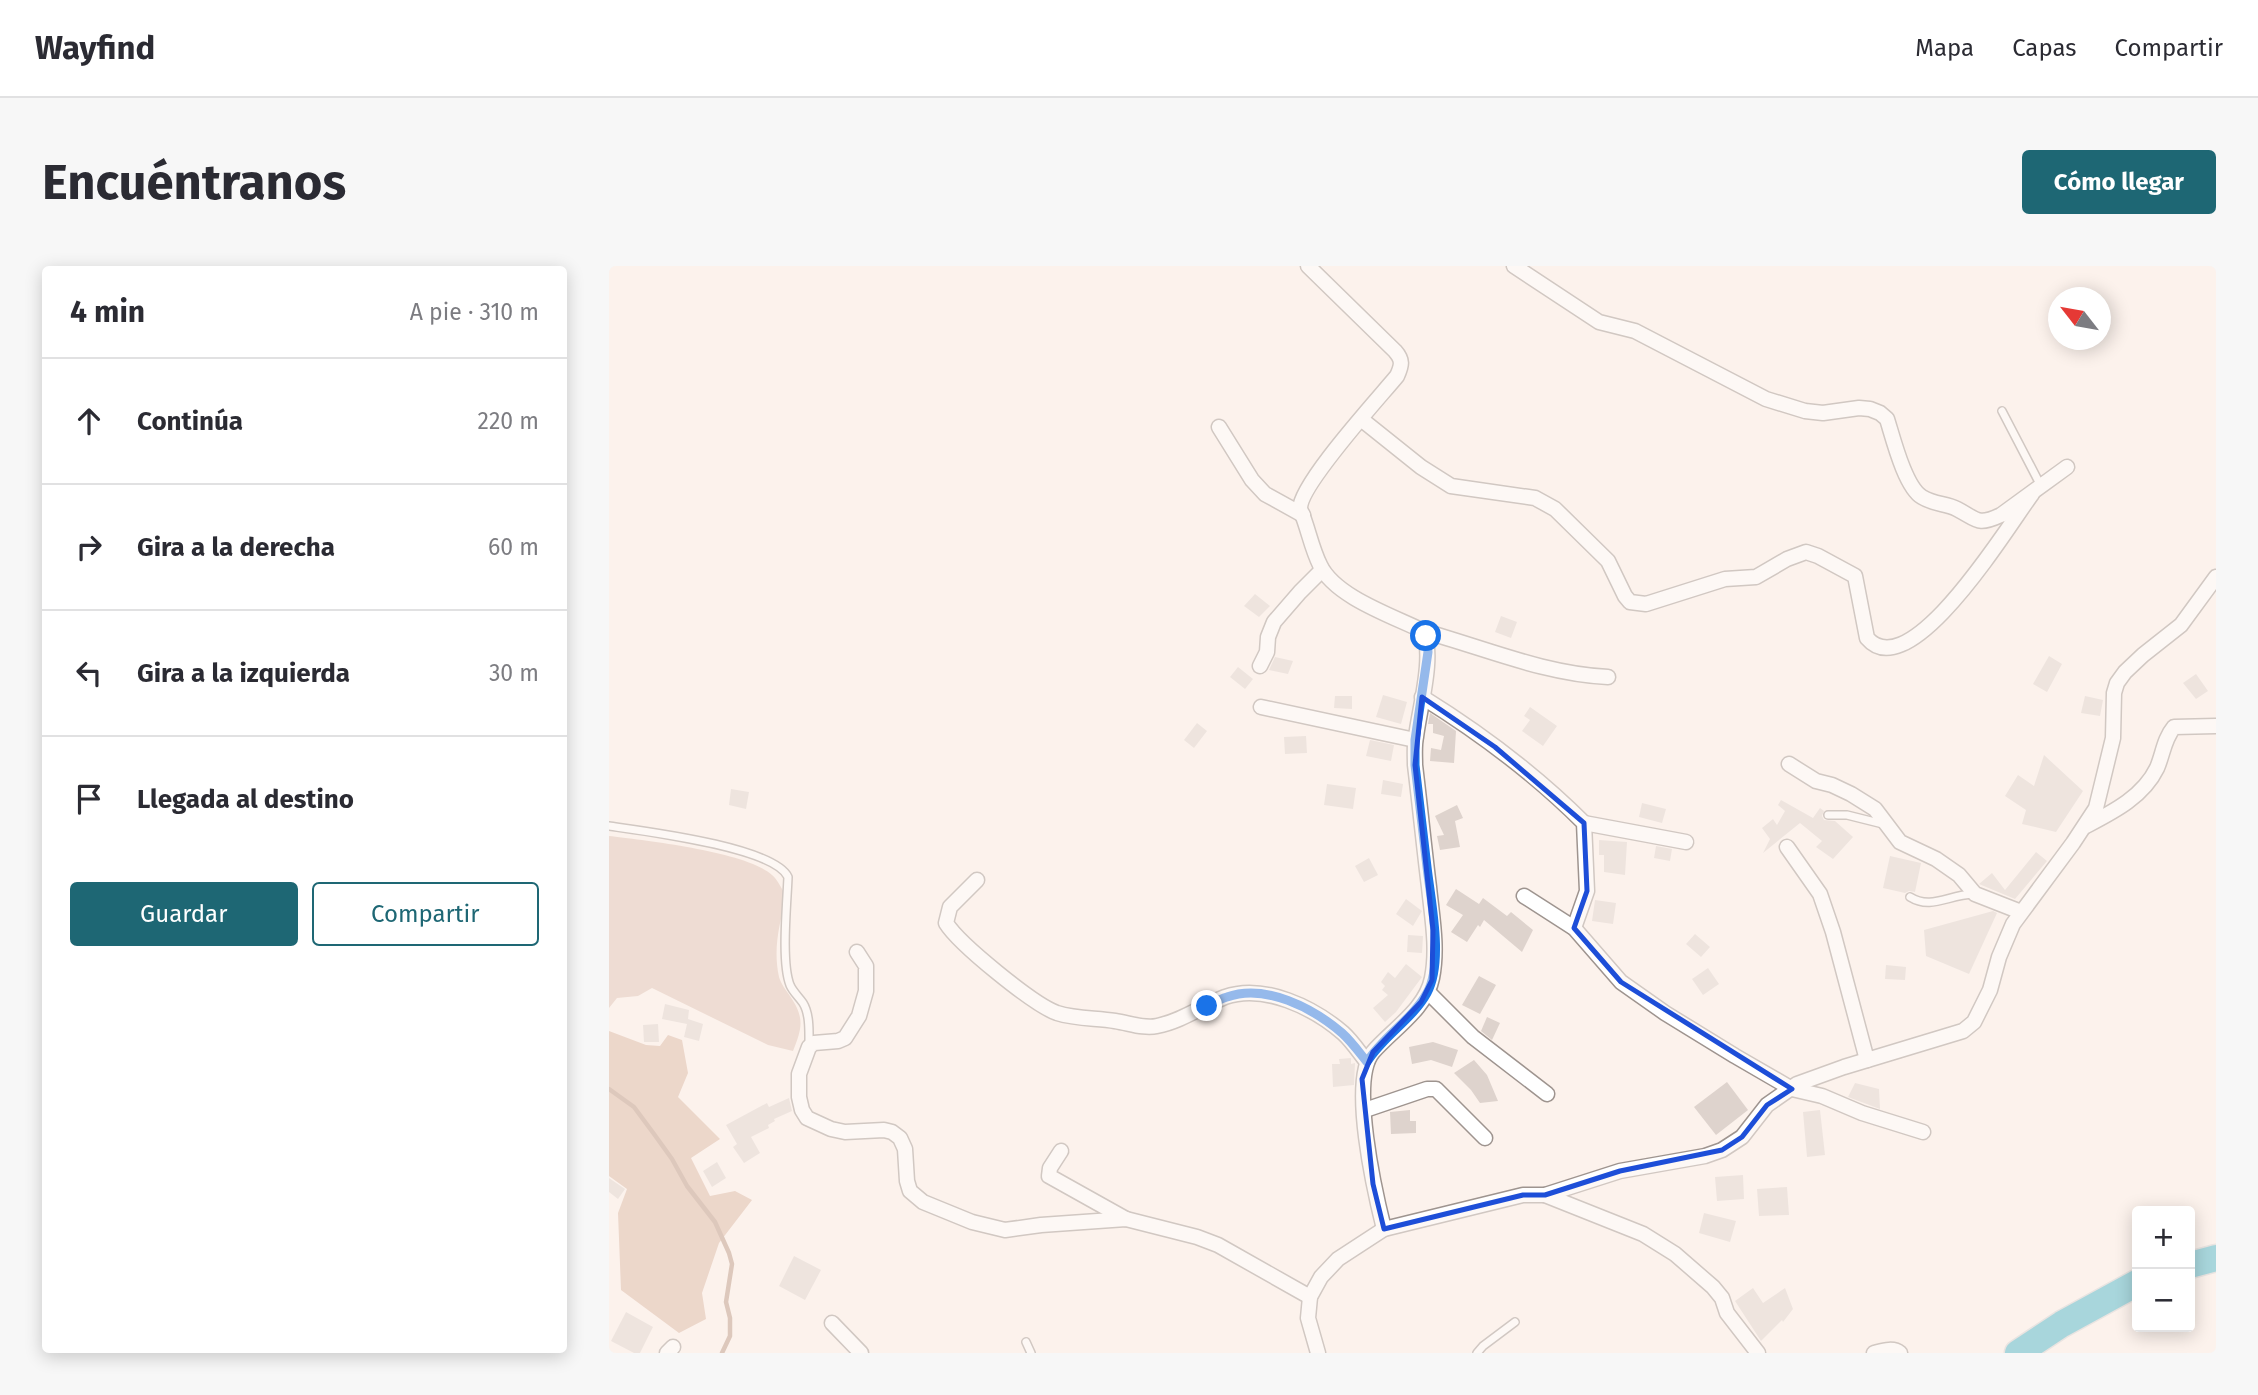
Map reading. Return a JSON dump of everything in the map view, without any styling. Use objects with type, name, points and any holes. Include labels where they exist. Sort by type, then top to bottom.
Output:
[{"type":"highway","points":[[2195,1264],[2216,1258]]},
{"type":"highway","points":[[2018,1353],[2062,1324],[2132,1286]]},
{"type":"street","points":[[1308,266],[1401,358],[1402,366],[1300,502],[1322,570],[1344,590],[1423,631],[1540,667],[1608,677]]},
{"type":"street","points":[[1514,266],[1599,323],[1635,331],[1766,399],[1805,411],[1859,408],[1880,413],[1887,419],[1915,493],[1938,505],[1950,505],[1970,518],[1989,520],[2001,514],[2067,467]]},
{"type":"street","points":[[1361,419],[1421,467],[1451,486],[1535,498],[1555,509],[1608,561],[1630,602],[1646,604],[1725,579],[1756,577],[1787,559],[1806,552],[1855,576],[1867,638],[1881,648],[1899,647],[1922,633],[1962,591],[2036,490]]},
{"type":"street","points":[[1219,427],[1252,480],[1265,494],[1303,515]]},
{"type":"street","points":[[1260,666],[1267,652],[1268,637],[1274,622],[1322,570]]},
{"type":"street","points":[[1318,1353],[1308,1318],[1310,1297],[1321,1277],[1338,1259],[1384,1229],[1523,1195],[1545,1195],[1620,1171],[1705,1156],[1722,1150],[1742,1137],[1766,1105],[1797,1084],[1962,1031],[1974,1022],[1990,990],[2005,938],[2096,808],[2113,738],[2114,692],[2117,683],[2143,655],[2181,625],[2216,577]]},
{"type":"street","points":[[1384,1229],[1373,1184],[1362,1079],[1373,1052],[1394,1032],[1427,992],[1435,961],[1415,765],[1415,740],[1428,652],[1423,631]]},
{"type":"street","points":[[1422,697],[1495,747],[1584,823],[1686,842]]},
{"type":"street","points":[[1261,707],[1415,740]]},
{"type":"street","points":[[2085,827],[2115,811],[2152,778],[2167,737],[2174,727],[2216,726]]},
{"type":"street","points":[[1789,764],[1816,781],[1851,794],[1875,810],[1900,842],[1935,859],[1959,875],[1975,894],[2021,912]]},
{"type":"street","points":[[1574,928],[1587,891],[1584,823]]},
{"type":"street","points":[[1787,847],[1820,894],[1867,1060]]},
{"type":"street","points":[[977,880],[950,907],[946,923],[985,963],[1055,1012],[1155,1027],[1185,1017],[1226,997],[1241,993],[1269,994],[1313,1012],[1343,1034],[1367,1062]]},
{"type":"street","points":[[1524,896],[1574,928],[1621,982],[1665,1013],[1792,1089],[1822,1096],[1862,1113],[1923,1132]]},
{"type":"street","points":[[857,953],[866,966],[866,991],[859,1016],[845,1038],[814,1043],[809,1047],[799,1074],[799,1097],[807,1118],[845,1132],[892,1132],[900,1138],[905,1149],[910,1191],[923,1202],[972,1222],[1005,1230],[1126,1219]]},
{"type":"street","points":[[1427,992],[1472,1037],[1547,1094]]},
{"type":"street","points":[[1365,1110],[1427,1089],[1436,1089],[1485,1138]]},
{"type":"street","points":[[1061,1151],[1050,1168],[1049,1176],[1126,1219],[1218,1245],[1310,1297]]},
{"type":"street","points":[[1545,1195],[1643,1234],[1675,1254],[1713,1287],[1722,1298],[1727,1313],[1758,1353]]},
{"type":"street","points":[[832,1323],[861,1353]]},
{"type":"street","points":[[1874,1353],[1896,1350],[1900,1353]]},
{"type":"lane","points":[[2002,411],[2036,490]]},
{"type":"lane","points":[[1828,815],[1847,815],[1886,824]]},
{"type":"lane","points":[[609,826],[755,855],[785,871],[785,947],[788,972],[790,986],[805,1005],[809,1047]]},
{"type":"lane","points":[[1910,897],[1925,904],[1975,894]]},
{"type":"lane","points":[[1477,1353],[1515,1322]]},
{"type":"lane","points":[[1026,1342],[1031,1353]]},
{"type":"highlighted area","points":[[1422,697],[1495,747],[1584,823],[1587,891],[1574,928],[1621,982],[1792,1089],[1767,1105],[1742,1137],[1722,1150],[1620,1171],[1545,1195],[1523,1195],[1384,1229],[1373,1184],[1362,1079],[1373,1052],[1421,1002],[1432,980],[1433,930],[1415,765]]},
{"type":"shaded area","points":[[609,836],[719,854],[760,867],[774,877],[787,897],[779,927],[777,967],[780,980],[795,1004],[801,1023],[793,1051],[768,1045],[652,988],[638,996],[617,998],[609,1008]]},
{"type":"shaded area","points":[[609,1031],[646,1045],[660,1046],[668,1035],[682,1040],[688,1073],[678,1097],[720,1139],[691,1158],[710,1196],[735,1191],[752,1200],[719,1243],[702,1293],[706,1319],[679,1333],[621,1290],[618,1213],[627,1189],[609,1176]]},
{"type":"building","points":[[1255,594],[1270,606],[1259,617],[1244,606]]},
{"type":"building","points":[[1501,616],[1517,622],[1511,638],[1495,632]]},
{"type":"building","points":[[2049,656],[2062,664],[2047,692],[2033,684]]},
{"type":"building","points":[[1275,657],[1293,661],[1288,674],[1269,670]]},
{"type":"building","points":[[1238,667],[1253,679],[1245,689],[1230,677]]},
{"type":"building","points":[[2196,674],[2208,691],[2196,699],[2183,683]]},
{"type":"building","points":[[1383,695],[1407,702],[1401,724],[1376,717]]},
{"type":"building","points":[[1335,696],[1352,696],[1352,709],[1334,708]]},
{"type":"building","points":[[2085,696],[2103,700],[2100,716],[2081,713]]},
{"type":"building","points":[[1530,707],[1557,726],[1543,746],[1522,731],[1530,720],[1524,716]]},
{"type":"building","points":[[1430,713],[1456,731],[1454,763],[1430,761],[1431,748],[1441,750],[1444,736],[1433,733],[1433,724],[1428,724]]},
{"type":"building","points":[[1197,723],[1207,731],[1194,748],[1184,740]]},
{"type":"building","points":[[1306,736],[1307,753],[1285,754],[1284,737]]},
{"type":"building","points":[[1370,740],[1394,745],[1391,761],[1366,756]]},
{"type":"building","points":[[2044,755],[2083,791],[2056,832],[2022,824],[2026,810],[2005,796],[2018,775],[2034,786]]},
{"type":"building","points":[[1383,780],[1403,784],[1401,797],[1381,794]]},
{"type":"building","points":[[1327,784],[1356,788],[1353,809],[1324,805]]},
{"type":"building","points":[[731,789],[749,792],[746,809],[729,805]]},
{"type":"building","points":[[1781,800],[1813,818],[1820,808],[1824,811],[1824,820],[1835,821],[1853,837],[1833,859],[1816,847],[1822,841],[1800,823],[1763,853],[1770,839],[1762,828],[1773,819],[1777,825],[1785,811],[1778,805]]},
{"type":"building","points":[[1642,803],[1666,809],[1662,823],[1639,817]]},
{"type":"building","points":[[1457,805],[1463,818],[1455,821],[1460,847],[1440,850],[1437,836],[1444,835],[1435,816]]},
{"type":"building","points":[[1599,840],[1627,842],[1625,875],[1604,872],[1604,855],[1599,855]]},
{"type":"building","points":[[1656,846],[1672,849],[1670,861],[1654,858]]},
{"type":"building","points":[[2036,852],[2047,861],[2015,899],[1979,884],[1992,873],[2005,890]]},
{"type":"building","points":[[1890,856],[1921,863],[1915,892],[1905,893],[1883,888]]},
{"type":"building","points":[[1369,858],[1378,875],[1364,882],[1355,866]]},
{"type":"building","points":[[1456,889],[1479,904],[1483,898],[1507,916],[1511,912],[1533,930],[1522,952],[1484,920],[1467,942],[1451,932],[1463,915],[1446,905]]},
{"type":"building","points":[[1406,899],[1422,911],[1413,926],[1396,914]]},
{"type":"building","points":[[1595,900],[1616,903],[1613,924],[1592,921]]},
{"type":"building","points":[[1993,911],[1997,913],[1969,974],[1926,956],[1924,930]]},
{"type":"building","points":[[1695,934],[1710,947],[1701,957],[1686,944]]},
{"type":"building","points":[[1408,935],[1423,936],[1422,953],[1407,952]]},
{"type":"building","points":[[1406,964],[1422,977],[1396,1012],[1385,1022],[1373,1008],[1388,995],[1382,990],[1385,986],[1381,982],[1388,972],[1395,978]]},
{"type":"building","points":[[1886,965],[1906,967],[1905,980],[1885,979]]},
{"type":"building","points":[[1708,968],[1719,984],[1703,995],[1692,979]]},
{"type":"building","points":[[1479,976],[1496,985],[1480,1014],[1462,1005]]},
{"type":"building","points":[[665,1004],[689,1010],[688,1019],[703,1024],[699,1041],[684,1037],[687,1024],[662,1019]]},
{"type":"building","points":[[1487,1017],[1500,1023],[1492,1040],[1481,1031]]},
{"type":"building","points":[[658,1024],[659,1042],[644,1042],[643,1025]]},
{"type":"building","points":[[1433,1042],[1458,1050],[1452,1067],[1431,1060],[1412,1064],[1409,1047]]},
{"type":"building","points":[[1351,1058],[1351,1064],[1355,1063],[1354,1085],[1333,1087],[1332,1064],[1340,1064],[1339,1059]]},
{"type":"building","points":[[1474,1060],[1487,1075],[1498,1101],[1480,1103],[1454,1073]]},
{"type":"building","points":[[1727,1082],[1748,1110],[1716,1135],[1694,1107]]},
{"type":"building","points":[[1855,1083],[1879,1089],[1880,1109],[1848,1097]]},
{"type":"building","points":[[789,1098],[792,1111],[774,1119],[775,1121],[768,1125],[769,1128],[751,1137],[760,1153],[744,1163],[733,1147],[737,1144],[726,1125],[767,1103],[769,1107]]},
{"type":"building","points":[[1410,1110],[1410,1121],[1416,1121],[1416,1133],[1391,1134],[1390,1112]]},
{"type":"building","points":[[1820,1110],[1825,1155],[1807,1157],[1803,1112]]},
{"type":"building","points":[[717,1162],[726,1178],[712,1187],[703,1171]]},
{"type":"building","points":[[1743,1175],[1744,1199],[1717,1201],[1715,1177]]},
{"type":"building","points":[[609,1178],[625,1189],[618,1199],[609,1192]]},
{"type":"building","points":[[1787,1187],[1789,1215],[1759,1216],[1757,1189]]},
{"type":"building","points":[[1704,1213],[1736,1221],[1730,1242],[1699,1233]]},
{"type":"building","points":[[794,1256],[821,1270],[805,1300],[779,1286]]},
{"type":"building","points":[[1753,1288],[1763,1303],[1785,1288],[1793,1309],[1783,1322],[1782,1320],[1761,1341],[1735,1301]]},
{"type":"building","points":[[626,1312],[653,1327],[640,1353],[634,1353],[611,1341]]},
{"type":"waterway","points":[[609,1089],[634,1107],[654,1134],[687,1186],[715,1222],[729,1253],[732,1264],[726,1302],[730,1318],[730,1336],[722,1353]]},
{"type":"route","points":[[1207,1006],[1241,993],[1269,994],[1313,1012],[1343,1034],[1367,1062],[1427,992],[1435,961],[1415,765],[1415,740],[1428,652],[1426,636]]}]
